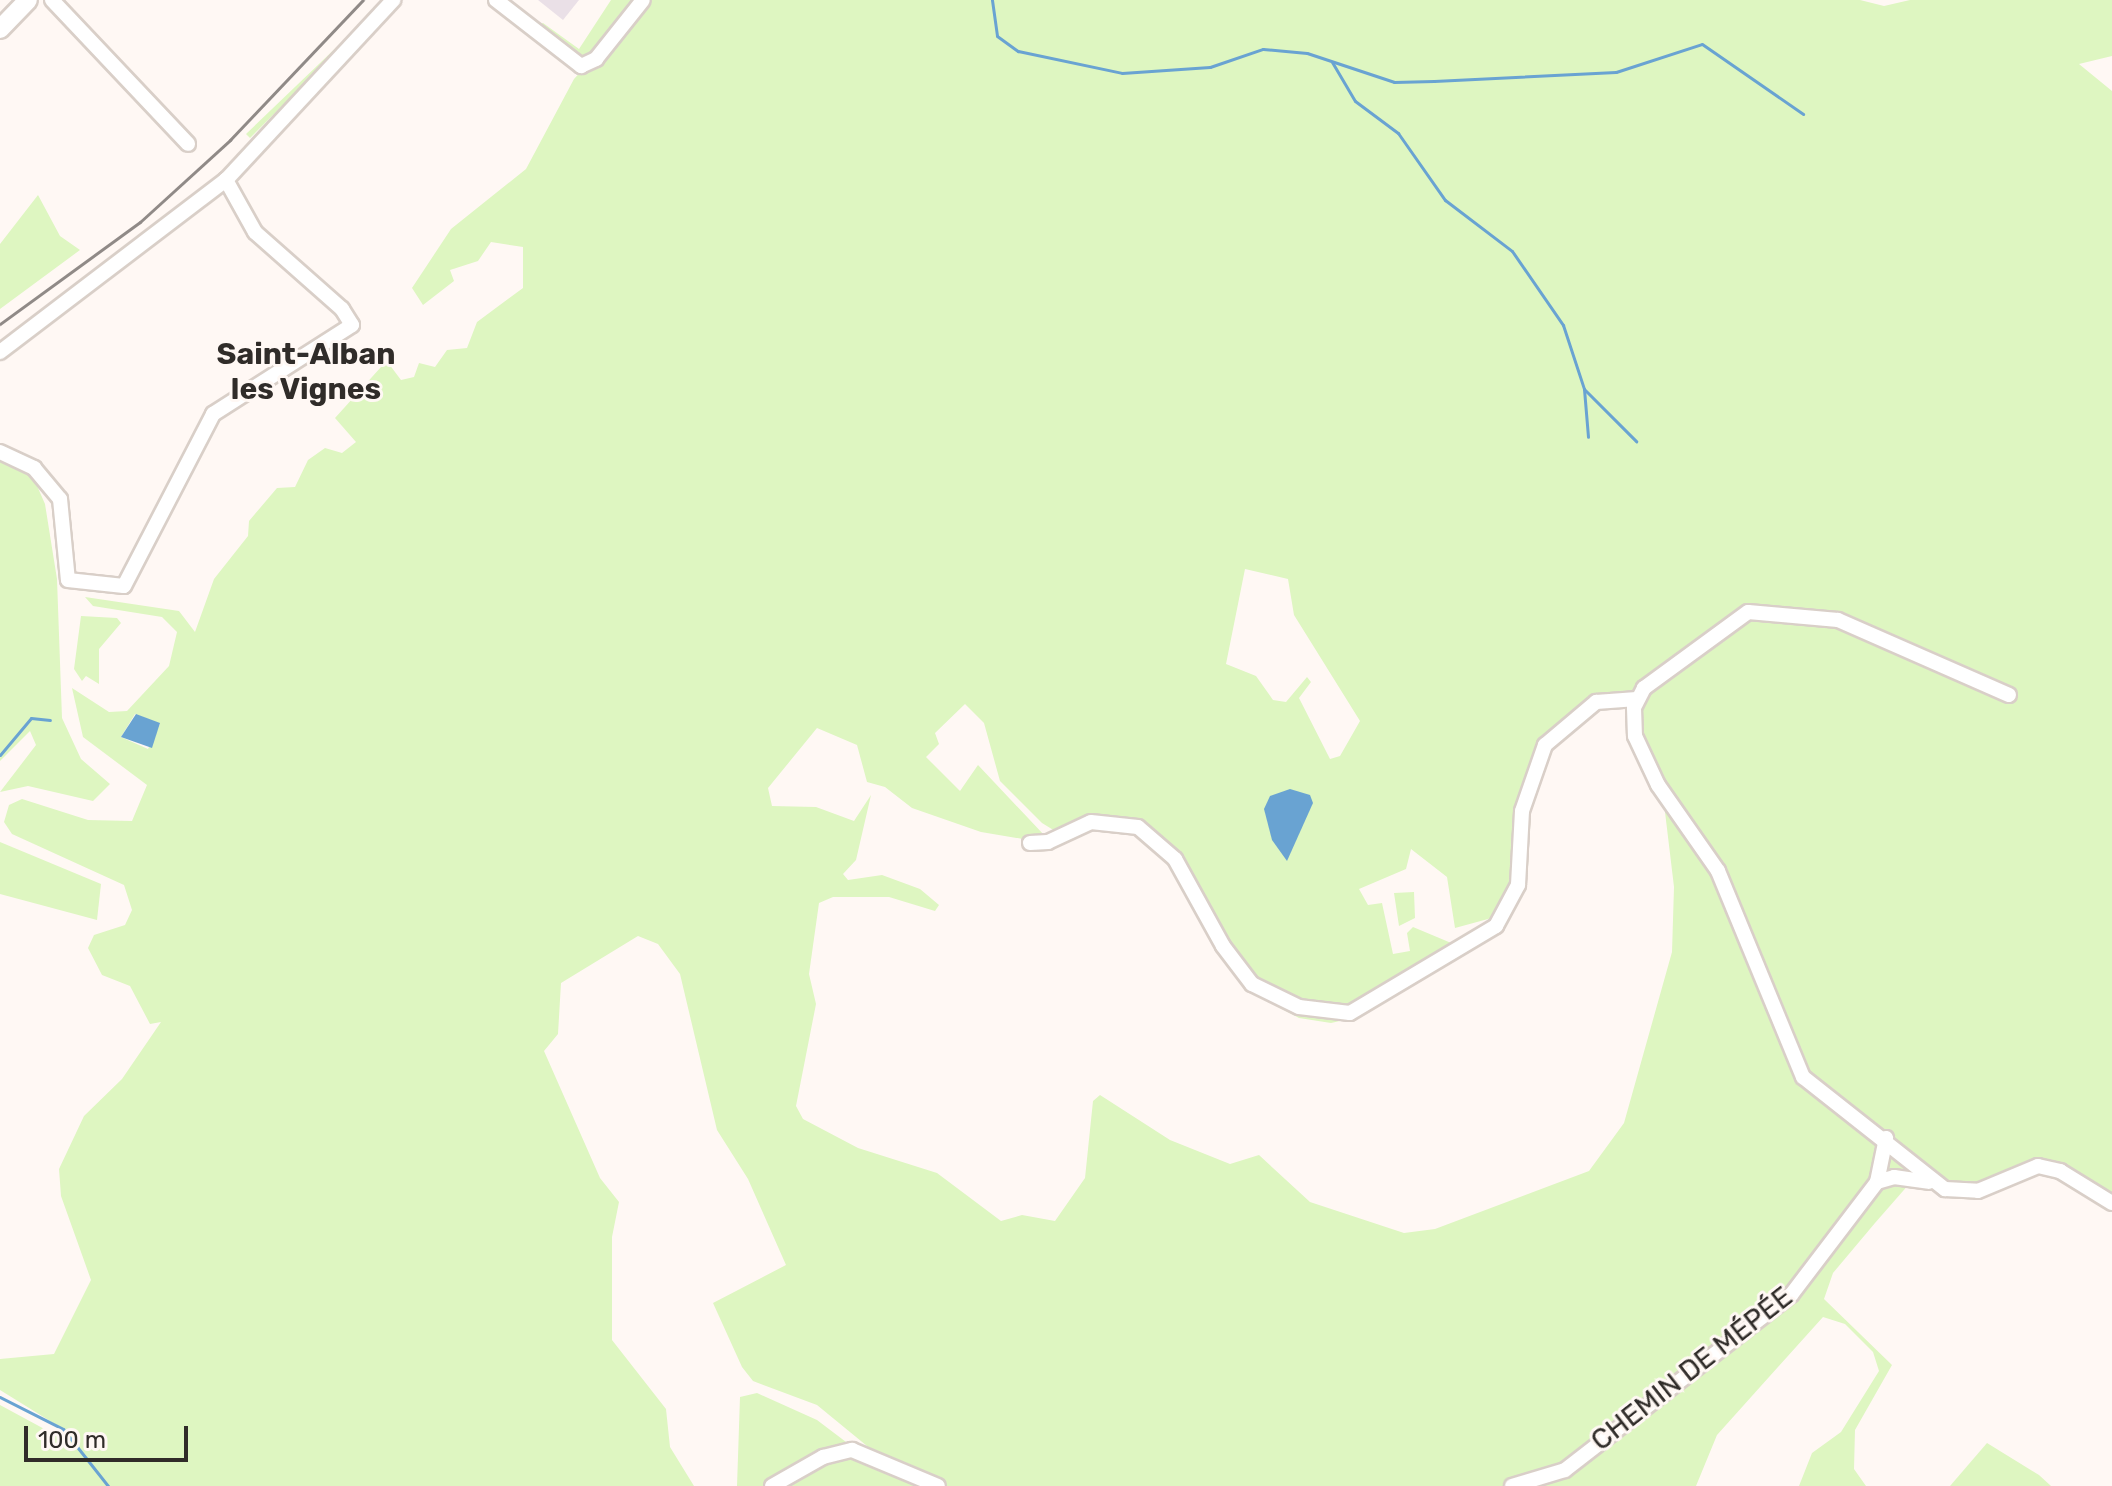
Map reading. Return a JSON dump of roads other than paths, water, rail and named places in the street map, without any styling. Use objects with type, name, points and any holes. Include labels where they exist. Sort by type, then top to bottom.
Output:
[{"type":"main road","points":[[0,29],[28,0]]},
{"type":"street","points":[[52,0],[188,144]]},
{"type":"street","points":[[0,352],[226,180],[393,0]]},
{"type":"street","points":[[496,0],[581,66],[596,59],[643,0]]},
{"type":"street","points":[[0,452],[34,468],[60,499],[68,580],[117,586],[131,580],[213,414],[352,325],[342,309],[255,232],[226,180]]},
{"type":"street","points":[[1030,843],[1048,842],[1091,822],[1138,827],[1175,859],[1223,946],[1252,984],[1299,1007],[1350,1013],[1496,926],[1518,885],[1522,811],[1545,745],[1596,702],[1637,699],[1680,657],[1731,620],[1756,611],[1838,620],[2009,695]]},
{"type":"street","points":[[1637,699],[1636,742],[1718,871],[1803,1077],[1886,1138],[1929,1182]]},
{"type":"street","name":"CHEMIN DE MÉPÉE","points":[[1512,1486],[1565,1470],[1791,1295],[1877,1182],[1886,1138]]},
{"type":"street","points":[[1877,1182],[1894,1177],[1929,1182],[1969,1193],[2038,1166],[2060,1171],[2112,1203]]},
{"type":"street","points":[[772,1486],[823,1457],[852,1450],[938,1486]]},
{"type":"water","points":[[136,714],[160,723],[152,748],[121,737]]},
{"type":"water","points":[[1290,789],[1310,795],[1313,803],[1287,861],[1272,840],[1264,809],[1270,796]]},
{"type":"waterway","points":[[992,0],[997,36],[1018,51],[1122,73],[1210,67],[1263,49],[1307,53],[1394,82],[1616,72],[1702,44],[1803,114]]},
{"type":"waterway","points":[[1332,62],[1355,101],[1398,133],[1445,200],[1512,251],[1563,325],[1584,389],[1636,441]]},
{"type":"waterway","points":[[1584,389],[1588,437]]},
{"type":"waterway","points":[[0,755],[31,718],[50,720]]},
{"type":"waterway","points":[[0,1397],[63,1429],[108,1486]]},
{"type":"railway","points":[[0,324],[140,222],[230,140],[363,0]]},
{"type":"district","name":"Saint-Alban les Vignes","points":[[306,371]]}]
